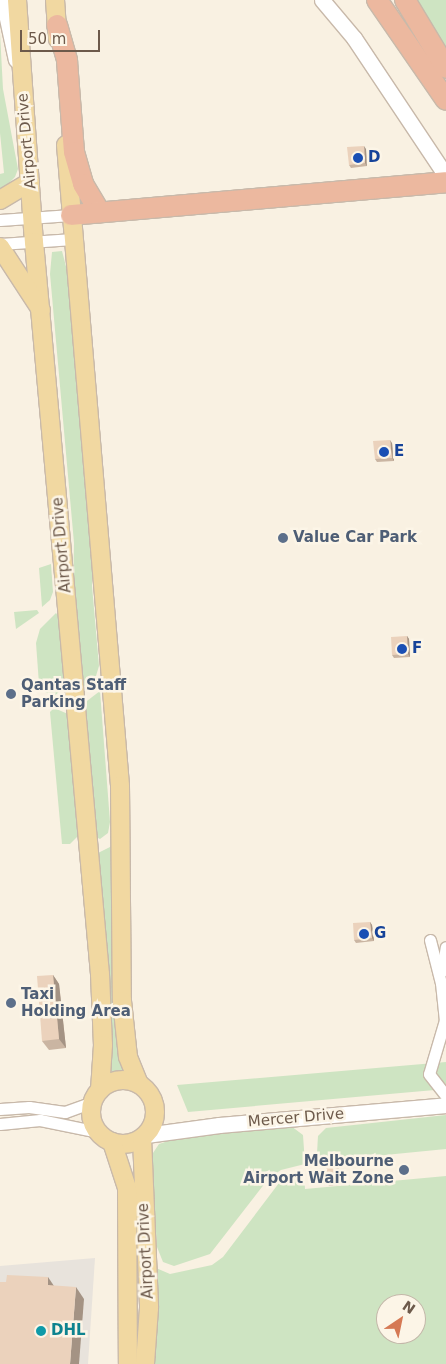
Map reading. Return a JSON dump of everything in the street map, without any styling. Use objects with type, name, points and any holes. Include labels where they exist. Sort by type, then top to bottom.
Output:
[{"type":"highway","points":[[377,0],[446,100]]},
{"type":"highway","points":[[405,0],[446,68]]},
{"type":"highway","points":[[57,25],[67,61],[74,152],[83,184],[100,212]]},
{"type":"highway","points":[[71,215],[446,182]]},
{"type":"main road","name":"Airport Drive","points":[[17,0],[34,242],[100,974],[103,1045],[96,1096]]},
{"type":"main road","points":[[55,0],[71,215],[120,786],[124,1034],[128,1057],[139,1084],[146,1090],[154,1105],[153,1123],[144,1137],[125,1144],[105,1137],[92,1117],[96,1096],[118,1080],[139,1084]]},
{"type":"main road","points":[[0,200],[30,182]]},
{"type":"main road","points":[[0,245],[41,311]]},
{"type":"main road","name":"Airport Drive","points":[[105,1137],[127,1188],[128,1364]]},
{"type":"main road","name":"Airport Drive","points":[[144,1137],[149,1308],[145,1364]]},
{"type":"street","points":[[3,0],[7,27],[21,76]]},
{"type":"street","points":[[322,0],[334,12],[446,176]]},
{"type":"street","points":[[0,220],[33,220],[71,215]]},
{"type":"street","points":[[0,245],[73,239]]},
{"type":"street","points":[[430,940],[441,983],[445,1029],[429,1074],[446,1096]]},
{"type":"street","points":[[441,983],[446,947]]},
{"type":"street","points":[[0,1109],[29,1106],[65,1112],[96,1096]]},
{"type":"street","name":"Mercer Drive","points":[[144,1137],[219,1125],[446,1105]]},
{"type":"street","points":[[0,1124],[40,1120],[105,1137]]},
{"type":"shaded area","name":"DHL","points":[[95,1258],[88,1364],[0,1364],[0,1266]]},
{"type":"green space","points":[[414,0],[446,0],[446,52]]},
{"type":"green space","points":[[0,33],[3,89],[18,169],[15,177],[5,187],[8,192],[0,195],[0,174],[4,173],[0,133]]},
{"type":"green space","points":[[62,251],[69,278],[93,556],[92,586],[99,666],[96,676],[86,687],[80,683],[73,601],[74,543],[50,274],[52,252]]},
{"type":"green space","points":[[51,564],[53,592],[50,600],[42,607],[39,568]]},
{"type":"green space","points":[[37,610],[39,613],[16,629],[14,612]]},
{"type":"green space","points":[[56,613],[63,622],[67,686],[54,696],[43,691],[39,684],[36,643],[40,629]]},
{"type":"green space","points":[[100,691],[110,822],[108,833],[100,839],[94,836],[83,704]]},
{"type":"green space","points":[[54,708],[68,714],[80,834],[70,844],[62,844],[50,712]]},
{"type":"green space","points":[[112,846],[124,1072],[109,1071],[98,853]]},
{"type":"green space","points":[[446,1062],[446,1089],[188,1112],[177,1085]]},
{"type":"green space","points":[[446,1115],[446,1149],[324,1161],[317,1153],[318,1136],[326,1128]]},
{"type":"green space","points":[[291,1126],[303,1135],[305,1164],[281,1170],[269,1178],[210,1254],[174,1266],[163,1262],[157,1247],[151,1156],[159,1144],[186,1135]]},
{"type":"green space","points":[[304,1173],[305,1189],[446,1176],[446,1364],[152,1364],[156,1268],[170,1274],[212,1265],[223,1257],[279,1183]]},
{"type":"building","points":[[364,146],[365,163],[349,165],[347,147]]},
{"type":"building","points":[[390,440],[392,458],[375,459],[373,441]]},
{"type":"building","points":[[407,636],[408,654],[392,655],[391,637]]},
{"type":"building","points":[[370,922],[372,938],[354,940],[353,923]]},
{"type":"building","points":[[53,975],[59,1039],[42,1041],[37,976]]},
{"type":"building","points":[[335,1157],[338,1181],[327,1182],[325,1158]]},
{"type":"building","name":"DHL","points":[[7,1275],[48,1277],[48,1285],[76,1287],[70,1364],[0,1364],[0,1282],[6,1282]]},
{"type":"place","name":"D","points":[[358,158]]},
{"type":"place","name":"E","points":[[384,452]]},
{"type":"place","name":"Value Car Park","points":[[283,538]]},
{"type":"place","name":"F","points":[[402,649]]},
{"type":"place","name":"Qantas Staff Parking","points":[[11,694]]},
{"type":"place","name":"G","points":[[364,934]]},
{"type":"place","name":"Taxi Holding Area","points":[[11,1003]]},
{"type":"place","name":"Melbourne Airport Wait Zone","points":[[404,1170]]},
{"type":"place","name":"DHL","points":[[41,1331]]}]
